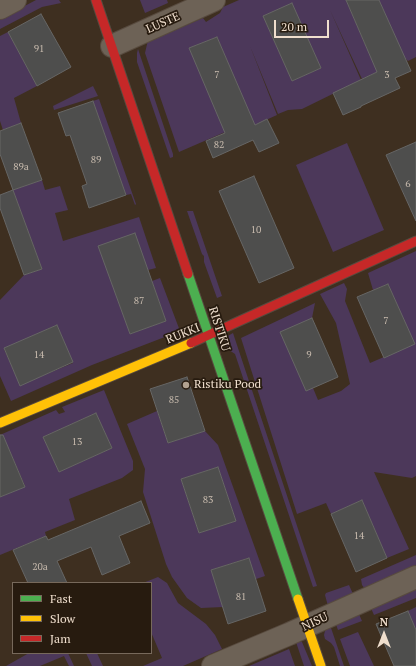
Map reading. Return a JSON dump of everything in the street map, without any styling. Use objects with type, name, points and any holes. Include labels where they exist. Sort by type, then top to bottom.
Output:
[{"type":"street","points":[[0,8],[15,0]]},
{"type":"street","name":"RISTIKU","points":[[96,0],[321,666]]},
{"type":"street","name":"LUSTE","points":[[112,46],[214,0]]},
{"type":"street","name":"RUKKI","points":[[0,423],[209,336],[416,241]]},
{"type":"street","name":"NISU","points":[[213,666],[416,577]]},
{"type":"shaded area","points":[[36,0],[59,0],[61,3],[42,7],[0,29],[0,19]]},
{"type":"shaded area","points":[[140,0],[167,0],[168,3],[145,13]]},
{"type":"shaded area","points":[[239,0],[346,0],[367,49],[395,37],[379,0],[416,0],[416,57],[408,61],[406,59],[362,79],[330,10],[361,80],[302,109],[288,110],[278,114],[250,46],[277,115],[235,134],[232,129],[179,152],[145,53],[148,40],[203,18],[206,22],[220,13],[223,7]],"holes":[[[292,4],[321,68],[292,81],[263,16]],[[217,37],[244,101],[190,48]]]},
{"type":"shaded area","points":[[8,32],[37,86],[14,98],[21,123],[3,130],[0,121],[0,36]]},
{"type":"shaded area","points":[[138,49],[173,154],[173,157],[170,158],[137,62]]},
{"type":"shaded area","points":[[93,86],[98,96],[54,110],[53,106]]},
{"type":"shaded area","points":[[99,99],[136,204],[135,205],[131,194],[126,195],[93,101]]},
{"type":"shaded area","points":[[347,143],[384,230],[333,252],[296,165]]},
{"type":"shaded area","points":[[42,180],[45,190],[60,186],[68,210],[55,213],[63,241],[139,217],[156,268],[148,270],[99,246],[130,334],[166,321],[152,281],[160,278],[180,331],[179,335],[174,337],[170,335],[92,365],[11,401],[0,376],[0,300],[24,275],[42,269],[13,190]],"holes":[[[57,325],[73,363],[20,385],[4,349]]]},
{"type":"shaded area","points":[[187,211],[193,211],[222,296],[217,298],[204,262],[204,256]]},
{"type":"shaded area","points":[[416,251],[416,476],[412,478],[374,472],[409,549],[387,558],[362,500],[331,514],[326,503],[297,514],[241,338],[315,303],[312,318],[313,388],[318,400],[341,391],[350,384],[336,323],[320,294],[344,283],[347,289],[345,301],[370,363],[414,344],[388,284],[373,290],[368,273]]},
{"type":"shaded area","points":[[233,333],[317,586],[313,587],[235,354],[229,350],[225,344],[226,337]]},
{"type":"shaded area","points":[[104,390],[133,461],[133,470],[122,478],[69,499],[75,520],[45,532],[46,536],[0,555],[0,497],[25,486],[9,449],[0,453],[0,435],[56,410],[59,414],[65,412],[62,407]],"holes":[[[96,413],[112,448],[59,472],[43,437]]]},
{"type":"shaded area","points":[[157,411],[168,443],[205,431],[218,445],[265,576],[256,579],[248,558],[211,570],[223,607],[201,608],[187,598],[172,577],[166,564],[143,492],[145,469],[127,424]],"holes":[[[218,467],[236,521],[199,533],[181,479]]]},
{"type":"shaded area","points":[[416,555],[416,566],[365,589],[362,585],[361,579]]},
{"type":"shaded area","points":[[158,577],[167,583],[178,603],[206,624],[215,635],[222,649],[183,666],[143,666],[162,658],[152,634],[152,582],[146,582]]},
{"type":"shaded area","points":[[349,585],[353,594],[328,606],[325,595],[326,593]]},
{"type":"shaded area","points":[[416,586],[416,598],[374,615],[370,606]]},
{"type":"shaded area","points":[[416,607],[416,630],[408,611]]},
{"type":"shaded area","points":[[358,612],[362,621],[338,630],[335,622]]},
{"type":"shaded area","points":[[330,625],[344,666],[340,666],[334,647],[325,639],[325,631]]},
{"type":"shaded area","points":[[358,632],[374,666],[350,666],[340,639]]},
{"type":"shaded area","points":[[296,642],[302,642],[312,666],[304,666]]},
{"type":"shaded area","points":[[289,649],[295,666],[249,666]]},
{"type":"shaded area","points":[[27,654],[68,654],[74,666],[69,666],[64,656],[40,666],[6,666]]},
{"type":"shaded area","points":[[86,654],[97,654],[103,666],[92,666]]},
{"type":"building","points":[[346,0],[379,0],[411,71],[395,78],[400,88],[343,115],[333,93],[377,72]]},
{"type":"building","points":[[292,3],[321,68],[292,81],[263,16]]},
{"type":"building","points":[[41,14],[71,67],[37,86],[8,32]]},
{"type":"building","points":[[217,37],[255,125],[267,119],[279,143],[259,152],[253,140],[213,158],[206,141],[225,133],[189,48]]},
{"type":"building","points":[[93,101],[126,195],[89,208],[82,186],[87,184],[70,135],[66,136],[58,113]]},
{"type":"building","points":[[21,123],[42,180],[13,190],[0,154],[0,131]]},
{"type":"building","points":[[416,142],[416,221],[386,155]]},
{"type":"building","points":[[254,176],[294,268],[259,283],[219,191]]},
{"type":"building","points":[[13,190],[42,269],[24,275],[0,208],[0,195]]},
{"type":"building","points":[[135,233],[166,321],[130,334],[98,246]]},
{"type":"building","points":[[388,284],[415,344],[384,358],[357,297]]},
{"type":"building","points":[[312,318],[338,377],[306,391],[280,332]]},
{"type":"building","points":[[57,325],[73,362],[20,386],[4,348]]},
{"type":"building","points":[[187,377],[205,431],[168,443],[150,389]]},
{"type":"building","points":[[96,413],[112,448],[59,472],[43,437]]},
{"type":"building","points":[[0,435],[3,435],[25,487],[0,497]]},
{"type":"building","points":[[218,467],[236,521],[199,533],[181,479]]},
{"type":"building","points":[[362,500],[387,558],[356,572],[331,514]]},
{"type":"building","points":[[141,501],[150,523],[119,536],[130,563],[102,575],[91,547],[57,561],[67,582],[28,582],[13,550],[46,536],[48,540]]},
{"type":"building","points":[[249,558],[266,611],[228,624],[211,570]]},
{"type":"building","points":[[408,611],[416,630],[416,666],[394,666],[376,624]]},
{"type":"traffic: fast","points":[[188,274],[298,599]]},
{"type":"traffic: slow","points":[[0,423],[191,343]]},
{"type":"traffic: slow","points":[[298,599],[321,666]]},
{"type":"traffic: jam","points":[[96,0],[188,274]]},
{"type":"traffic: jam","points":[[191,343],[416,241]]},
{"type":"place","name":"Ristiku Pood","points":[[186,385]]}]
